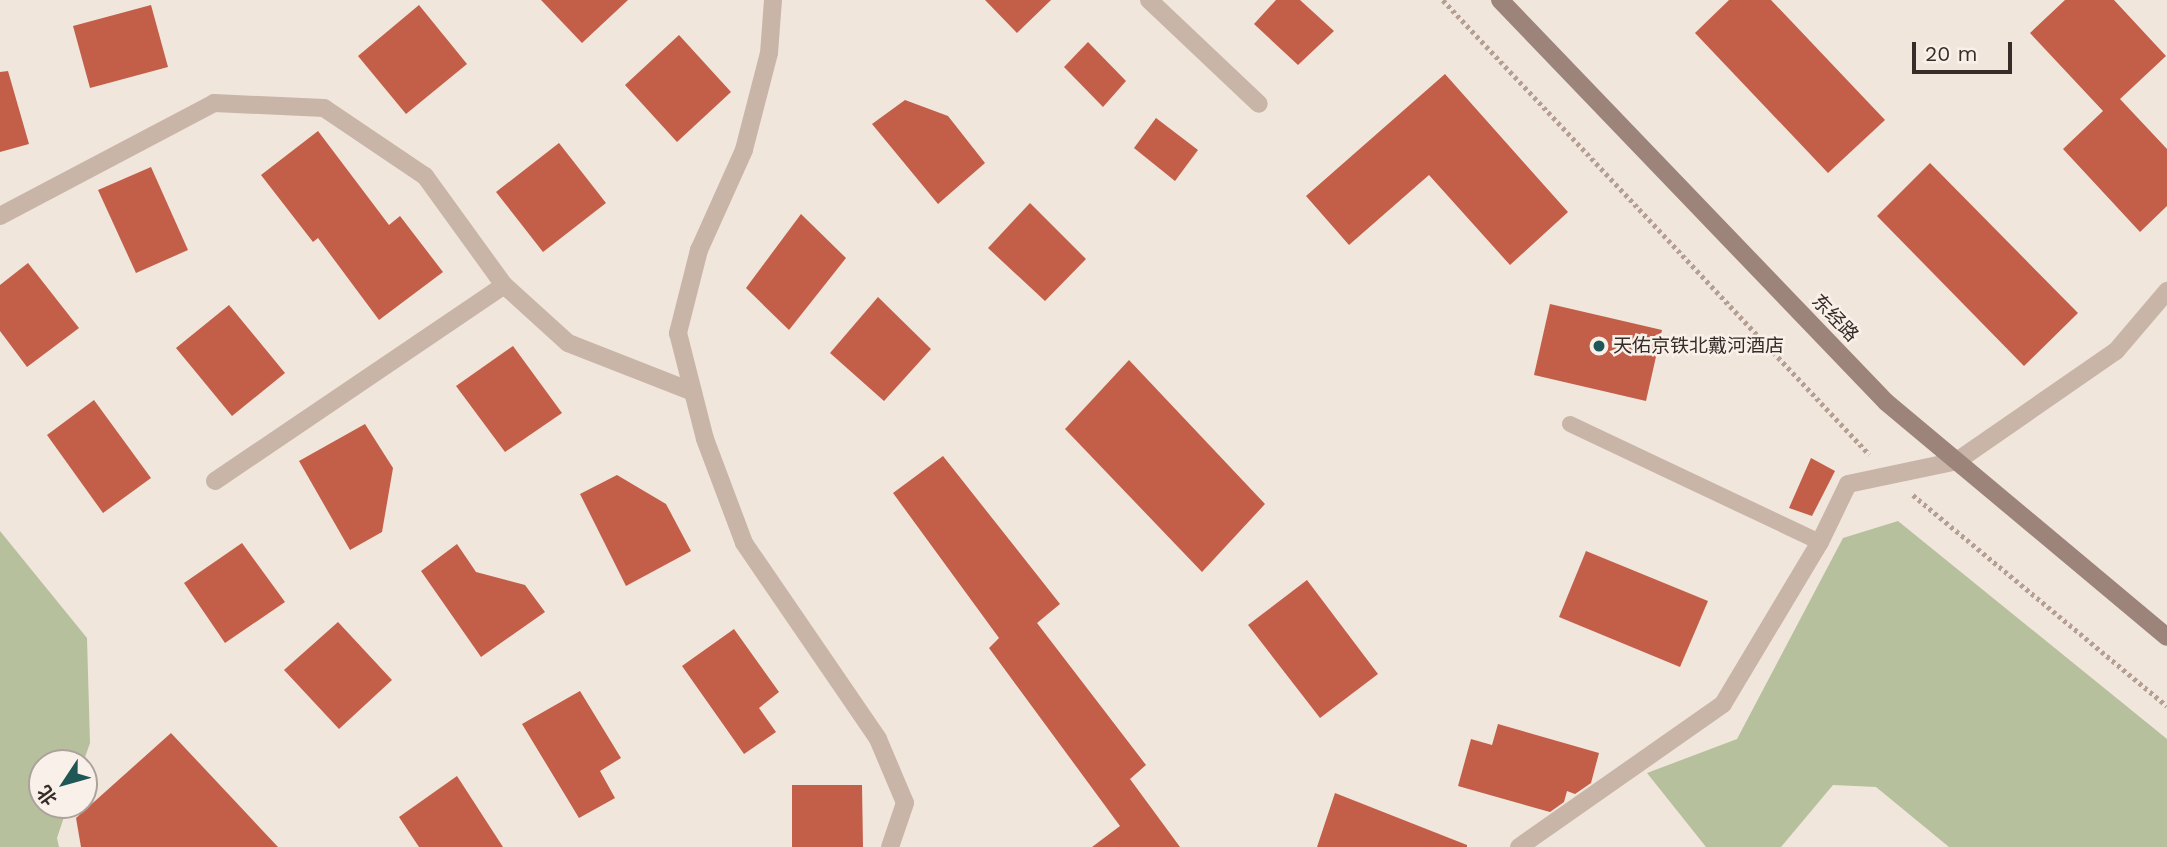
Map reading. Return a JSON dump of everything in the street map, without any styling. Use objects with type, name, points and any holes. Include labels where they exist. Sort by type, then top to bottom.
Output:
[{"type":"main road","name":"东经路","points":[[1500,0],[1886,402],[2167,637]]},
{"type":"street","points":[[773,0],[769,53],[744,149],[699,250],[678,333],[705,439],[744,543],[878,739],[905,803],[890,847]]},
{"type":"street","points":[[1149,0],[1259,104]]},
{"type":"street","points":[[0,216],[214,103],[324,108],[425,176],[504,285],[568,343],[693,392]]},
{"type":"street","points":[[215,481],[504,285]]},
{"type":"street","points":[[1519,847],[1723,704],[1820,542],[1848,484],[1957,461],[2116,351],[2167,290]]},
{"type":"lane","points":[[1570,424],[1820,542]]},
{"type":"path","points":[[1443,0],[1889,475],[2167,706]]},
{"type":"green space","points":[[1898,521],[2167,739],[2167,847],[1949,847],[1876,787],[1833,785],[1781,847],[1706,847],[1647,773],[1737,739],[1843,538]]},
{"type":"green space","points":[[0,531],[87,638],[90,743],[88,749],[28,749],[28,819],[63,819],[57,838],[59,847],[0,847]]},
{"type":"building","points":[[541,0],[628,0],[582,43]]},
{"type":"building","points":[[985,0],[1051,0],[1017,33]]},
{"type":"building","points":[[1276,0],[1300,0],[1334,31],[1298,65],[1254,24]]},
{"type":"building","points":[[1729,0],[1771,0],[1885,120],[1828,173],[1695,33]]},
{"type":"building","points":[[2065,0],[2114,0],[2166,56],[2120,99],[2167,149],[2167,206],[2140,232],[2063,149],[2103,111],[2030,33]]},
{"type":"building","points":[[151,5],[168,67],[90,88],[73,26]]},
{"type":"building","points":[[419,5],[467,64],[406,114],[358,56]]},
{"type":"building","points":[[679,35],[731,92],[677,142],[625,85]]},
{"type":"building","points":[[1088,42],[1126,81],[1103,107],[1064,67]]},
{"type":"building","points":[[8,71],[29,144],[0,152],[0,72]]},
{"type":"building","points":[[1445,74],[1568,212],[1510,265],[1429,175],[1349,245],[1306,196]]},
{"type":"building","points":[[905,100],[948,116],[985,163],[938,204],[872,124]]},
{"type":"building","points":[[1156,118],[1198,150],[1175,181],[1134,148]]},
{"type":"building","points":[[318,131],[389,225],[400,216],[443,272],[379,320],[318,238],[313,242],[261,175]]},
{"type":"building","points":[[559,143],[606,203],[543,252],[496,192]]},
{"type":"building","points":[[1930,163],[2078,313],[2024,366],[1877,216]]},
{"type":"building","points":[[151,167],[188,250],[136,273],[98,190]]},
{"type":"building","points":[[1030,203],[1086,259],[1045,301],[988,248]]},
{"type":"building","points":[[801,214],[846,258],[789,330],[746,288]]},
{"type":"building","points":[[28,263],[79,328],[27,367],[0,331],[0,285]]},
{"type":"building","points":[[878,297],[931,349],[884,401],[830,353]]},
{"type":"building","points":[[1550,304],[1662,330],[1646,401],[1534,375]]},
{"type":"building","points":[[229,305],[285,373],[232,416],[176,348]]},
{"type":"building","points":[[513,346],[562,413],[505,452],[456,386]]},
{"type":"building","points":[[1129,360],[1265,504],[1202,572],[1065,429]]},
{"type":"building","points":[[94,400],[151,478],[103,513],[47,435]]},
{"type":"building","points":[[365,424],[393,468],[382,532],[350,550],[299,461]]},
{"type":"building","points":[[943,456],[1060,604],[1037,623],[1146,765],[1130,779],[1180,847],[1092,847],[1120,826],[989,648],[999,638],[893,493]]},
{"type":"building","points":[[1811,458],[1835,471],[1812,516],[1789,508]]},
{"type":"building","points":[[617,475],[666,504],[691,551],[626,586],[580,494]]},
{"type":"building","points":[[242,543],[285,602],[225,643],[184,583]]},
{"type":"building","points":[[457,544],[476,572],[525,585],[545,612],[481,657],[421,571]]},
{"type":"building","points":[[1586,551],[1708,601],[1680,667],[1559,617]]},
{"type":"building","points":[[1307,580],[1378,674],[1320,718],[1248,625]]},
{"type":"building","points":[[338,622],[392,680],[339,729],[284,670]]},
{"type":"building","points":[[734,629],[779,692],[759,708],[776,732],[744,754],[682,666]]},
{"type":"building","points":[[580,691],[621,758],[600,771],[615,798],[579,818],[522,724]]},
{"type":"building","points":[[1498,724],[1599,753],[1591,783],[1575,794],[1567,791],[1564,802],[1550,812],[1458,786],[1471,739],[1492,745]]},
{"type":"building","points":[[171,733],[278,847],[81,847],[76,819],[98,819],[98,798]]},
{"type":"building","points":[[457,776],[503,847],[419,847],[399,817]]},
{"type":"building","points":[[792,785],[862,785],[863,847],[792,847]]},
{"type":"building","points":[[1335,793],[1467,845],[1467,847],[1317,847]]},
{"type":"place","name":"天佑京铁北戴河酒店","points":[[1599,346]]}]
